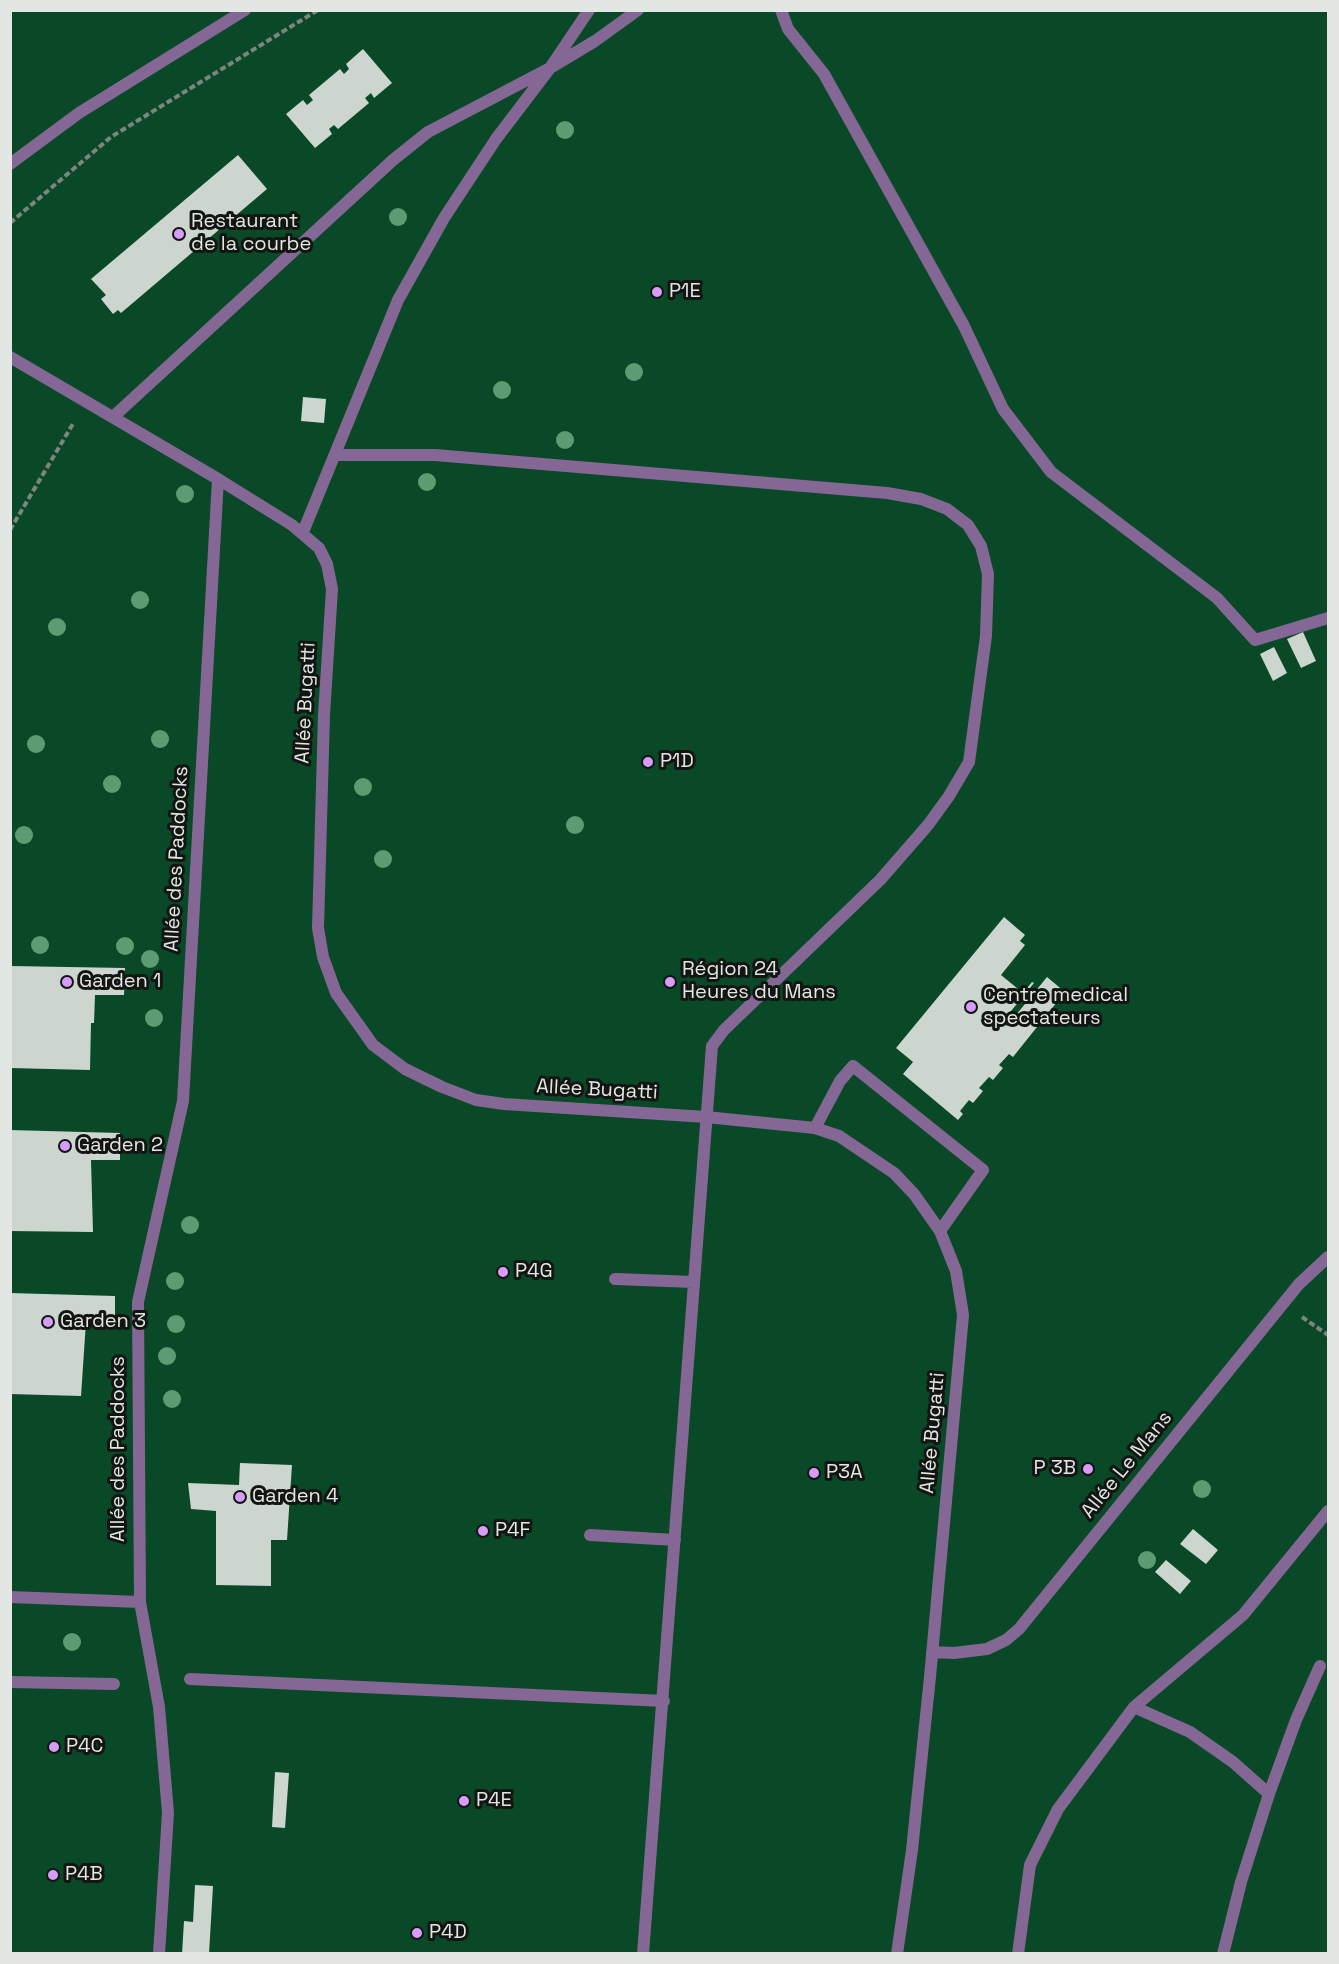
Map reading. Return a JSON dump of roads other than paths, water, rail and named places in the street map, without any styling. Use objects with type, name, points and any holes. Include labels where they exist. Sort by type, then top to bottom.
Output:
[{"type":"lane","points":[[10,164],[79,113],[245,10]]},
{"type":"lane","points":[[303,532],[398,300],[444,218],[496,139],[550,68],[589,10]]},
{"type":"lane","points":[[113,417],[393,160],[428,132],[550,68],[595,41],[638,10]]},
{"type":"lane","points":[[780,10],[788,30],[824,74],[964,326],[1004,409],[1052,472],[1217,598],[1255,640],[1329,618]]},
{"type":"lane","name":"Allée Bugatti","points":[[10,357],[218,479],[303,532],[319,548],[327,564],[332,589],[324,715],[318,928],[323,957],[336,993],[373,1045],[405,1069],[476,1100],[504,1104],[706,1117],[815,1128],[839,1136],[894,1173],[914,1194],[940,1231],[956,1271],[963,1315],[912,1850],[897,1953]]},
{"type":"lane","points":[[335,455],[435,455],[887,492],[921,499],[947,509],[968,525],[981,546],[988,574],[986,636],[969,762],[928,825],[880,880],[724,1030],[712,1046],[664,1701],[643,1953]]},
{"type":"lane","name":"Allée des Paddocks","points":[[159,1953],[168,1813],[159,1707],[140,1602],[138,1302],[183,1101],[218,479]]},
{"type":"lane","points":[[815,1128],[840,1081],[853,1066],[983,1170],[940,1231]]},
{"type":"lane","name":"Allée Le Mans","points":[[932,1652],[954,1653],[987,1648],[1006,1640],[1019,1629],[1299,1284],[1329,1257]]},
{"type":"lane","points":[[615,1279],[694,1282]]},
{"type":"lane","points":[[1018,1953],[1030,1865],[1058,1809],[1134,1707],[1243,1615],[1329,1511]]},
{"type":"lane","points":[[590,1535],[675,1540]]},
{"type":"lane","points":[[10,1597],[140,1602]]},
{"type":"lane","points":[[1223,1953],[1241,1882],[1269,1794],[1296,1720],[1320,1666]]},
{"type":"lane","points":[[190,1679],[664,1701]]},
{"type":"lane","points":[[10,1682],[114,1684]]},
{"type":"lane","points":[[1134,1707],[1190,1732],[1233,1762],[1269,1794]]},
{"type":"place","name":"Restaurant de la courbe","points":[[179,234]]},
{"type":"place","name":"P1E","points":[[657,292]]},
{"type":"place","name":"P1D","points":[[648,762]]},
{"type":"place","name":"Garden 1","points":[[67,982]]},
{"type":"place","name":"Région 24 Heures du Mans","points":[[670,982]]},
{"type":"place","name":"Centre medical spectateurs","points":[[971,1007]]},
{"type":"place","name":"Garden 2","points":[[65,1146]]},
{"type":"place","name":"P4G","points":[[503,1272]]},
{"type":"place","name":"Garden 3","points":[[48,1322]]},
{"type":"place","name":"P 3B","points":[[1088,1469]]},
{"type":"place","name":"P3A","points":[[814,1473]]},
{"type":"place","name":"Garden 4","points":[[240,1497]]},
{"type":"place","name":"P4F","points":[[483,1531]]},
{"type":"place","name":"P4C","points":[[54,1747]]},
{"type":"place","name":"P4E","points":[[464,1801]]},
{"type":"place","name":"P4B","points":[[53,1875]]},
{"type":"place","name":"P4D","points":[[417,1933]]}]
